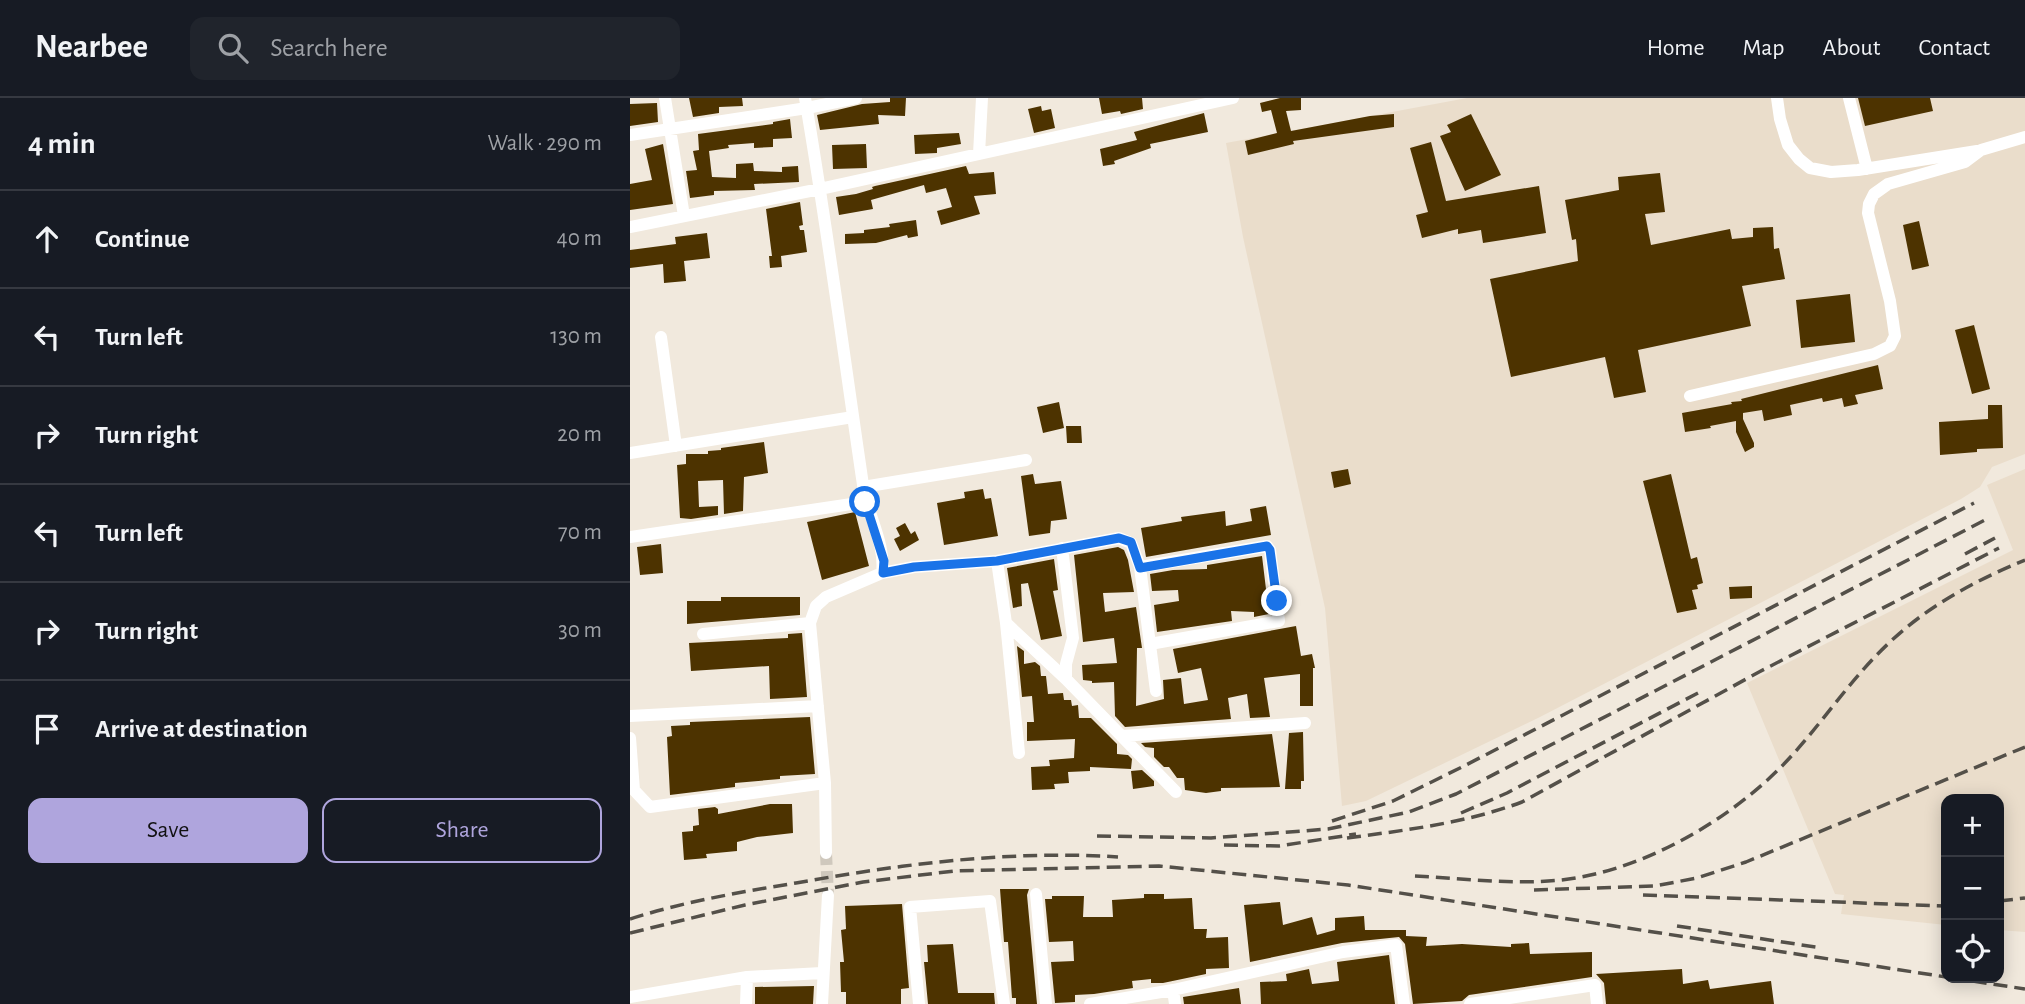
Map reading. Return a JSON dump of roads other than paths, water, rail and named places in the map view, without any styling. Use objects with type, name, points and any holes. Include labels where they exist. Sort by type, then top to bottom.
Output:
[{"type":"street","points":[[665,98],[684,216]]},
{"type":"street","points":[[630,135],[806,103],[856,98]]},
{"type":"street","points":[[979,154],[982,98]]},
{"type":"street","points":[[630,227],[820,189],[1233,98]]},
{"type":"street","points":[[1777,98],[1788,145],[1810,168],[1831,172],[1867,169],[1981,150],[2025,137]]},
{"type":"street","points":[[1849,98],[1867,169]]},
{"type":"street","points":[[806,103],[865,502],[884,561],[883,573]]},
{"type":"street","points":[[1690,396],[1874,354],[1890,346],[1895,336],[1890,301],[1868,214],[1869,204],[1874,194],[1888,184],[1965,162],[1981,150]]},
{"type":"street","points":[[661,337],[676,446]]},
{"type":"street","points":[[630,453],[853,417]]},
{"type":"street","points":[[863,487],[1026,460]]},
{"type":"street","points":[[630,537],[865,502]]},
{"type":"street","points":[[826,853],[825,783],[810,623],[816,606],[826,597],[883,573],[914,567],[997,561],[1119,538],[1131,542],[1140,568],[1156,691]]},
{"type":"street","points":[[1140,568],[1267,546],[1270,550],[1277,601],[1279,621],[1150,644]]},
{"type":"street","points":[[1062,548],[1073,638],[1066,664],[1066,679]]},
{"type":"street","points":[[997,561],[1019,754]]},
{"type":"street","points":[[703,634],[810,623]]},
{"type":"street","points":[[1006,623],[1066,679],[1176,792]]},
{"type":"street","points":[[630,716],[818,706]]},
{"type":"street","points":[[1122,736],[1305,723]]},
{"type":"street","points":[[630,738],[634,790],[650,807],[825,783]]},
{"type":"street","points":[[1036,894],[1046,1004]]},
{"type":"street","points":[[822,1004],[828,895]]},
{"type":"street","points":[[919,1004],[910,907],[990,901],[1004,1004]]},
{"type":"street","points":[[1090,1004],[1174,997],[1343,952],[1396,945],[1404,1004]]},
{"type":"street","points":[[630,997],[747,977],[822,973]]},
{"type":"street","points":[[746,1004],[747,977]]},
{"type":"street","points":[[1470,1004],[1595,985],[1597,1004]]},
{"type":"tunnel","points":[[826,853],[828,895]]},
{"type":"railway","points":[[1332,821],[1393,801],[1464,766],[1974,503]]},
{"type":"railway","points":[[1097,836],[1211,838],[1328,829],[1409,812],[1456,794],[1985,520]]},
{"type":"railway","points":[[1965,554],[1995,538]]},
{"type":"railway","points":[[1347,838],[1458,821],[1522,802],[1759,672],[1999,548]]},
{"type":"railway","points":[[1415,876],[1515,882],[1548,881],[1611,870],[1674,844],[1733,808],[1759,788],[1809,736],[1861,672],[1905,629],[1953,595],[2025,560]]},
{"type":"railway","points":[[1461,813],[1507,793],[1698,693]]},
{"type":"railway","points":[[1534,890],[1655,886],[1697,878],[1746,862],[2025,747]]},
{"type":"railway","points":[[1224,845],[1279,846],[1356,834]]},
{"type":"railway","points":[[630,919],[670,907],[733,894],[916,865],[1037,855],[1118,857]]},
{"type":"railway","points":[[630,933],[745,905],[863,882],[954,871],[1159,866],[1348,885],[1941,976]]},
{"type":"railway","points":[[1643,895],[1941,906]]},
{"type":"railway","points":[[2004,900],[2025,898]]},
{"type":"railway","points":[[1677,926],[1822,948]]},
{"type":"railway","points":[[1985,983],[2025,989]]}]
